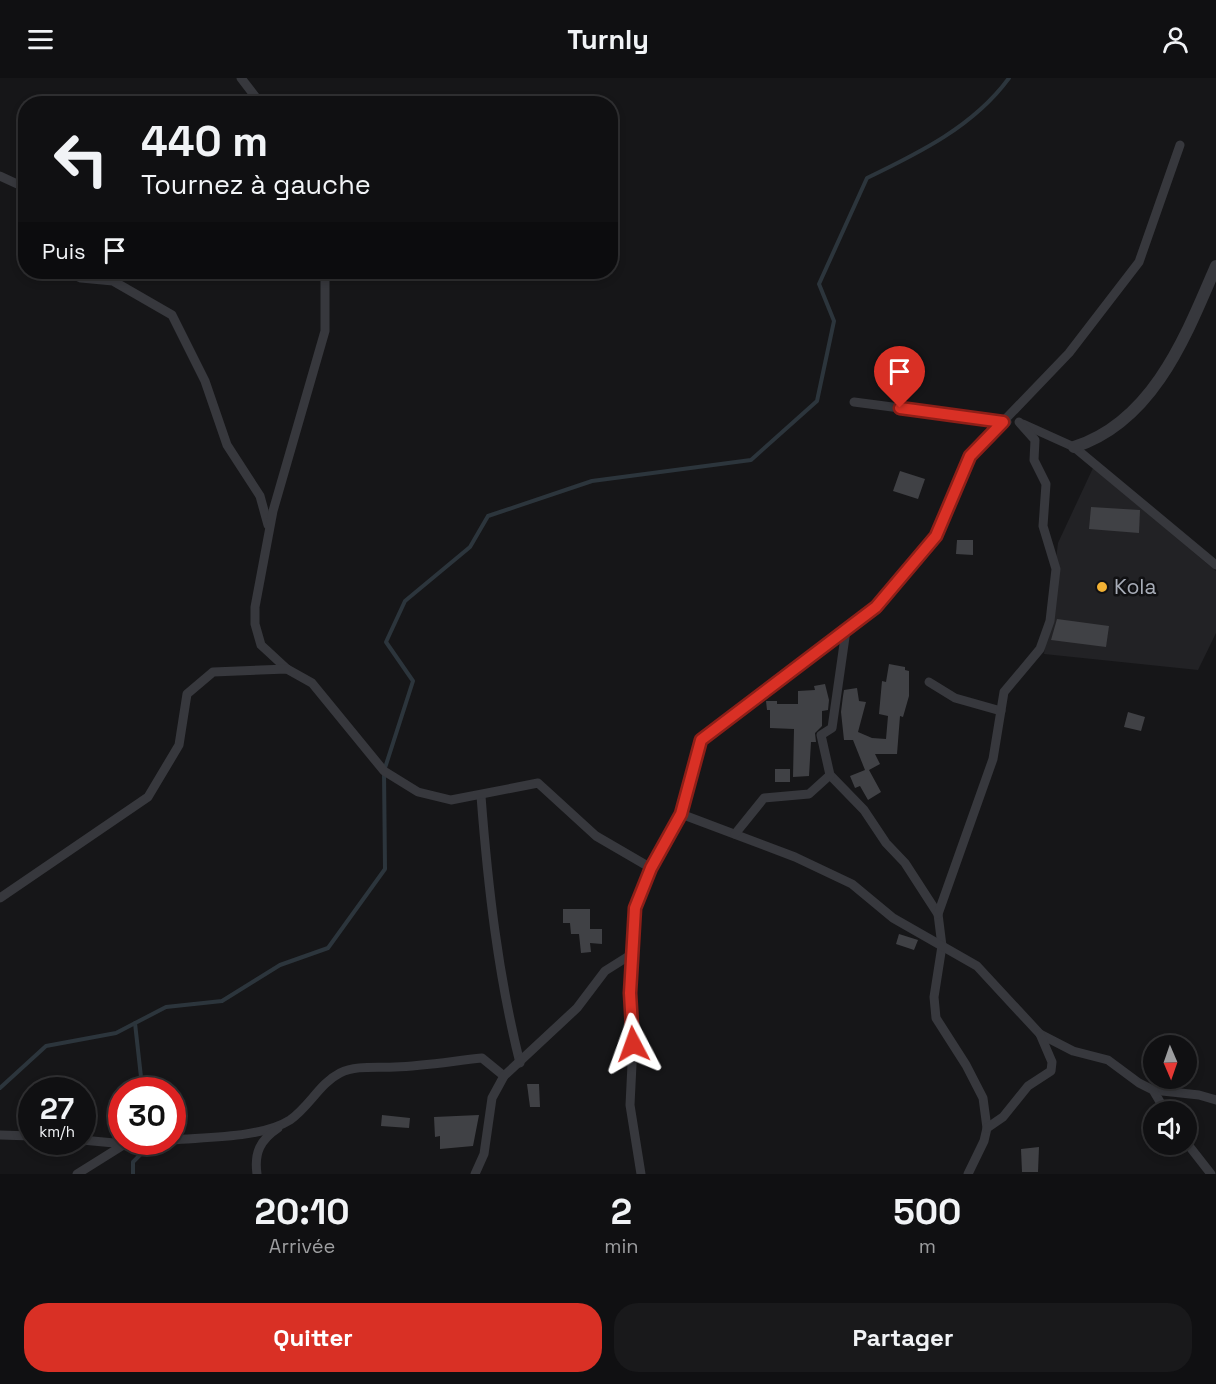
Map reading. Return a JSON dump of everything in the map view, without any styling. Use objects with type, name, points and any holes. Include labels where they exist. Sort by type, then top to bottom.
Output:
[{"type":"street","points":[[241,78],[255,96]]},
{"type":"street","points":[[641,1174],[630,1105],[632,954],[635,908],[651,868],[681,814],[701,740],[876,607],[936,536],[970,456],[1069,353],[1139,262],[1180,145]]},
{"type":"street","points":[[0,176],[18,182]]},
{"type":"street","points":[[1074,447],[1098,440],[1134,412],[1180,350],[1216,266]]},
{"type":"street","points":[[92,279],[113,281],[172,315],[205,381],[227,445],[261,496],[270,530]]},
{"type":"street","points":[[325,279],[325,331],[310,376],[270,530],[255,607],[255,624],[261,645],[287,669],[312,683],[384,771],[418,792],[451,800],[481,796],[490,791],[538,783],[596,836],[651,868]]},
{"type":"street","points":[[854,402],[1003,422],[1019,422],[1074,447],[1216,564]]},
{"type":"street","points":[[938,914],[993,759],[1004,692],[1040,649],[1050,621],[1056,569],[1044,526],[1046,484],[1034,460],[1035,440],[1019,422]]},
{"type":"street","points":[[846,630],[832,728],[821,735],[830,776],[864,810],[886,843],[905,863],[938,914],[942,946],[934,997],[936,1018],[966,1065],[982,1098],[987,1128],[984,1141],[968,1174]]},
{"type":"street","points":[[0,898],[148,797],[179,745],[187,693],[213,672],[287,669]]},
{"type":"street","points":[[929,682],[955,698],[1001,711]]},
{"type":"street","points":[[735,834],[764,798],[808,794],[830,776]]},
{"type":"street","points":[[481,796],[490,907],[505,1005],[520,1063]]},
{"type":"street","points":[[681,814],[735,834],[852,884],[893,918],[977,966],[1040,1034],[1052,1062],[1051,1071],[1028,1086],[1003,1117],[987,1128]]},
{"type":"street","points":[[475,1174],[484,1154],[492,1098],[504,1076],[577,1008],[605,971],[632,954]]},
{"type":"street","points":[[1040,1034],[1073,1051],[1108,1060],[1139,1083],[1153,1090],[1199,1095],[1216,1100]]},
{"type":"street","points":[[257,1174],[258,1148],[267,1136],[307,1106],[328,1081],[340,1072],[355,1068],[396,1067],[482,1058],[504,1076]]},
{"type":"street","points":[[1153,1090],[1160,1101]]},
{"type":"street","points":[[186,1139],[237,1134],[289,1121]]},
{"type":"street","points":[[0,1135],[18,1136]]},
{"type":"street","points":[[77,1174],[108,1155]]},
{"type":"street","points":[[1196,1155],[1211,1174]]},
{"type":"shaded area","points":[[1093,468],[1216,571],[1216,633],[1198,670],[1044,654],[1058,543]]},
{"type":"building","points":[[900,471],[925,479],[918,499],[893,491]]},
{"type":"building","points":[[1091,507],[1140,510],[1139,533],[1089,529]]},
{"type":"building","points":[[957,540],[973,540],[973,555],[956,554]]},
{"type":"building","points":[[1057,619],[1109,626],[1106,647],[1051,640]]},
{"type":"building","points":[[889,664],[905,667],[905,670],[909,671],[909,696],[903,717],[900,716],[897,754],[875,754],[880,764],[869,770],[881,792],[868,800],[860,786],[855,788],[850,776],[865,770],[853,740],[844,740],[841,712],[843,696],[844,690],[857,688],[859,701],[866,702],[858,732],[872,738],[886,739],[888,716],[879,714],[882,681],[886,682]]},
{"type":"building","points":[[825,684],[829,700],[828,710],[822,711],[822,726],[815,733],[816,742],[811,742],[809,776],[793,777],[794,729],[770,728],[770,710],[767,710],[766,701],[777,701],[777,704],[798,704],[798,691],[815,690],[814,686]]},
{"type":"building","points":[[1128,712],[1145,717],[1141,731],[1124,727]]},
{"type":"building","points":[[775,769],[790,769],[790,782],[775,782]]},
{"type":"building","points":[[563,909],[590,909],[590,929],[602,929],[602,944],[590,943],[591,952],[581,953],[579,934],[571,934],[570,923],[563,923]]},
{"type":"building","points":[[899,934],[918,940],[914,950],[896,944]]},
{"type":"building","points":[[527,1084],[539,1084],[540,1107],[530,1107]]},
{"type":"building","points":[[382,1115],[410,1118],[409,1128],[381,1126]]},
{"type":"building","points":[[479,1115],[473,1146],[440,1149],[440,1136],[435,1137],[434,1117]]},
{"type":"building","points":[[1039,1147],[1038,1172],[1022,1172],[1021,1149]]},
{"type":"waterway","points":[[0,1088],[46,1046],[116,1033],[166,1007],[222,1001],[280,965],[328,948],[385,869],[384,771],[413,681],[386,642],[405,601],[470,547],[488,516],[592,481],[751,460],[817,401],[834,321],[819,284],[867,178],[944,137],[979,110],[1009,78]]},
{"type":"waterway","points":[[135,1023],[141,1077]]},
{"type":"waterway","points":[[133,1174],[133,1162],[140,1155]]},
{"type":"place","name":"Kola","points":[[1102,587]]},
{"type":"route","points":[[633,1044],[630,993],[635,908],[651,868],[681,814],[701,740],[876,607],[936,536],[970,456],[1003,422],[900,408]]}]
